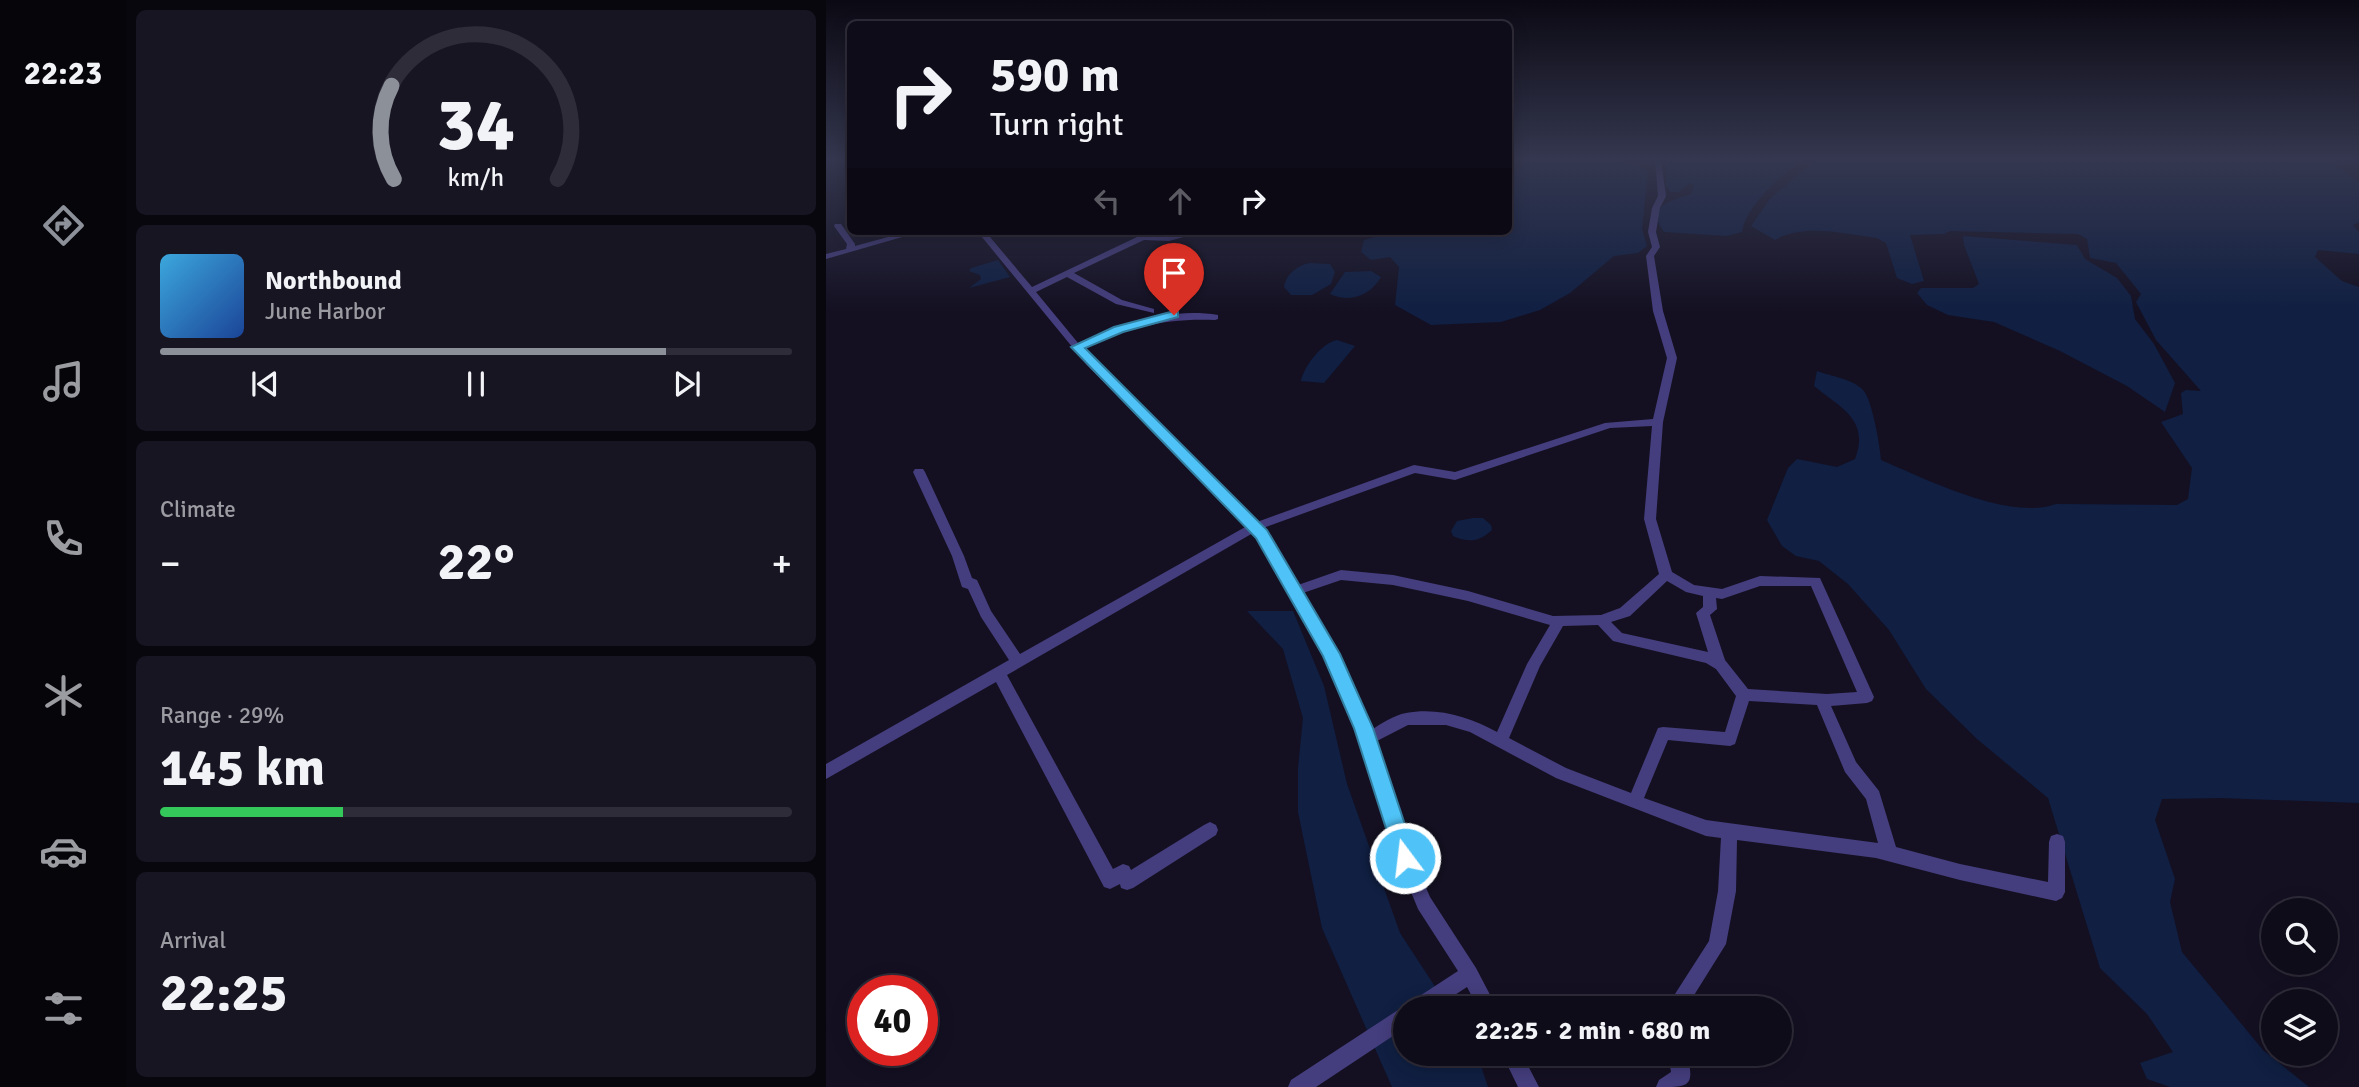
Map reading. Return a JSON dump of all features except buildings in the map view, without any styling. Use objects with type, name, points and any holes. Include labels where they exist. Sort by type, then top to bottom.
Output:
[{"type":"street","points":[[1601,620],[1618,637],[1709,658],[1719,664],[1744,695],[1821,699],[1867,697],[1815,581],[1760,581],[1723,594],[1691,589],[1666,575],[1650,519],[1658,422],[1672,358],[1658,311],[1650,256],[1656,247],[1652,232],[1656,211]]},
{"type":"street","points":[[838,226],[851,244],[850,250]]},
{"type":"street","points":[[826,257],[904,235]]},
{"type":"street","points":[[984,235],[1077,347],[1262,534],[1331,654],[1367,739],[1405,858],[1424,904],[1482,996]]},
{"type":"street","points":[[1032,290],[1142,237],[1174,239],[1182,235]]},
{"type":"street","points":[[1069,274],[1119,302],[1151,311]]},
{"type":"street","points":[[1077,347],[1149,319],[1174,315],[1215,317]]},
{"type":"street","points":[[826,772],[1254,527],[1414,469],[1455,476],[1609,425],[1658,422]]},
{"type":"street","points":[[919,472],[958,556],[967,584],[972,583],[986,613],[1018,662]]},
{"type":"street","points":[[1294,591],[1341,575],[1393,580],[1559,621],[1601,620],[1625,612],[1666,575]]},
{"type":"street","points":[[1709,592],[1710,608],[1703,613],[1719,664]]},
{"type":"street","points":[[1501,740],[1534,664],[1559,621]]},
{"type":"street","points":[[999,674],[1110,881],[1123,872],[1127,882],[1210,830]]},
{"type":"street","points":[[1635,802],[1662,733],[1730,738],[1744,695]]},
{"type":"street","points":[[1821,699],[1850,767],[1873,796],[1891,854]]},
{"type":"street","points":[[1367,739],[1406,719],[1446,719],[1473,726],[1561,773],[1706,828],[1891,854],[1960,873],[2056,892],[2057,842]]},
{"type":"street","points":[[1683,996],[1717,944],[1727,891],[1729,832]]},
{"type":"street","points":[[1437,996],[1470,974]]},
{"type":"street","points":[[1298,1087],[1393,1025]]},
{"type":"street","points":[[1518,1066],[1529,1087]]},
{"type":"street","points":[[1665,1087],[1682,1076],[1680,1066]]},
{"type":"water","points":[[1512,211],[1644,211],[1642,229],[1647,246],[1638,253],[1614,256],[1570,293],[1540,310],[1501,322],[1431,325],[1395,305],[1399,267],[1390,257],[1371,260],[1361,252],[1364,240],[1381,235],[1512,235]]},
{"type":"water","points":[[1659,211],[1751,211],[1742,232],[1727,236],[1664,232],[1657,216]]},
{"type":"water","points":[[1762,211],[2359,211],[2359,222],[2353,225],[2359,232],[2359,254],[2318,250],[2315,257],[2342,281],[2359,287],[2359,803],[2220,798],[2162,799],[2155,820],[2175,879],[2170,902],[2182,952],[2261,1048],[2261,1066],[2283,1066],[2309,1087],[2170,1087],[2147,1079],[2140,1063],[2173,1052],[2147,1014],[2100,968],[2048,798],[1977,739],[1926,689],[1889,630],[1848,584],[1819,561],[1796,556],[1782,546],[1767,520],[1788,468],[1797,459],[1837,467],[1855,459],[1859,446],[1856,425],[1843,408],[1814,386],[1817,371],[1847,380],[1863,390],[1872,412],[1881,460],[1943,487],[1991,503],[2015,507],[2037,508],[2056,504],[2177,505],[2188,499],[2192,468],[2161,422],[2183,414],[2181,393],[2186,390],[2201,391],[2156,340],[2136,302],[2141,294],[2116,263],[2090,258],[2087,239],[2078,234],[1950,231],[1944,234],[1910,235],[1924,281],[1912,284],[1897,278],[1886,243],[1877,238],[1812,231],[1786,235],[1775,240],[1751,226]]},
{"type":"water","points":[[1963,236],[2077,245],[2085,259],[2117,278],[2131,296],[2135,319],[2154,344],[2175,383],[2165,412],[2127,386],[2060,351],[1994,322],[1948,315],[1927,305],[1917,293],[1921,288],[1973,288],[1979,284]]},
{"type":"water","points":[[998,260],[1010,277],[969,288],[981,279],[980,275],[969,271],[971,268]]},
{"type":"water","points":[[1310,263],[1330,264],[1335,272],[1331,284],[1312,295],[1291,295],[1284,287],[1287,278],[1297,268]]},
{"type":"water","points":[[1371,271],[1381,277],[1365,293],[1352,298],[1330,294],[1345,272]]},
{"type":"water","points":[[1337,340],[1355,346],[1324,383],[1301,381],[1315,356],[1325,346]]},
{"type":"water","points":[[1483,518],[1491,525],[1492,530],[1474,540],[1453,536],[1451,531],[1457,521]]},
{"type":"water","points":[[1247,611],[1293,611],[1324,686],[1347,784],[1400,933],[1441,996],[1393,996],[1393,1066],[1481,1066],[1488,1087],[1392,1087],[1322,928],[1298,812],[1298,768],[1303,718],[1283,649]]},
{"type":"route","points":[[1174,315],[1149,319],[1118,329],[1077,347],[1262,534],[1331,654],[1363,728],[1394,817],[1405,858]]}]
